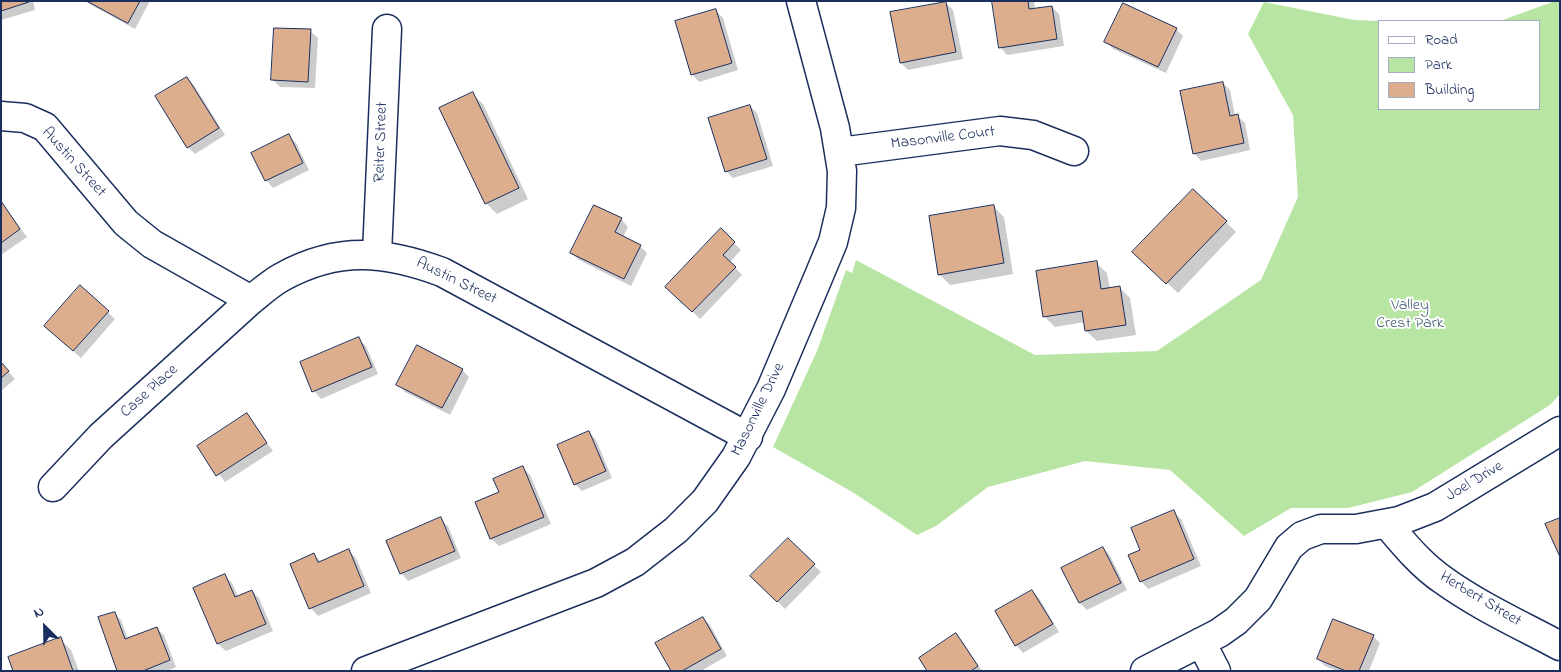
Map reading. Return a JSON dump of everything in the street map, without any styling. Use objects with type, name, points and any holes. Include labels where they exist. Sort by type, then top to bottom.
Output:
[{"type":"street","name":"Masonville Drive","points":[[366,671],[596,583],[635,562],[676,530],[706,501],[748,437],[772,389],[833,242],[841,208],[840,152],[801,1]]},
{"type":"street","name":"Reiter Street","points":[[377,254],[387,29]]},
{"type":"street","name":"Austin Street","points":[[1,116],[25,118],[45,127],[126,223],[152,244],[251,300],[281,277],[310,264],[342,256],[377,254],[409,260],[442,272],[748,437]]},
{"type":"street","name":"Masonville Court","points":[[840,152],[1000,131],[1033,135],[1074,150]]},
{"type":"street","name":"Case Place","points":[[53,487],[101,436],[251,300]]},
{"type":"street","name":"Joel Drive","points":[[1145,671],[1201,642],[1236,621],[1258,599],[1289,547],[1302,536],[1321,529],[1356,529],[1386,524],[1434,507],[1560,431]]},
{"type":"street","name":"Herbert Street","points":[[1386,524],[1412,554],[1442,580],[1560,646]]},
{"type":"street","points":[[1201,642],[1216,671]]},
{"type":"green space","name":"Valley Crest Park","points":[[1555,1],[1560,1],[1560,394],[1550,405],[1412,492],[1348,508],[1291,508],[1244,536],[1170,470],[1085,461],[988,487],[936,526],[917,535],[854,493],[773,447],[817,351],[846,270],[852,273],[856,260],[1035,355],[1157,351],[1261,280],[1298,197],[1293,115],[1248,34],[1264,2],[1354,20],[1378,21],[1378,110],[1541,110],[1541,20],[1503,20]]},
{"type":"building","points":[[1,1],[29,1],[29,2],[1,11]]},
{"type":"building","points":[[87,1],[140,1],[128,23]]},
{"type":"building","points":[[992,1],[1028,1],[1029,9],[1052,6],[1057,39],[999,48]]},
{"type":"building","points":[[946,2],[956,52],[900,63],[890,12]]},
{"type":"building","points":[[1123,3],[1177,28],[1158,67],[1104,42]]},
{"type":"building","points":[[716,9],[732,63],[691,75],[675,21]]},
{"type":"building","points":[[274,28],[311,29],[308,82],[271,80]]},
{"type":"building","points":[[187,77],[219,128],[187,148],[155,96]]},
{"type":"building","points":[[1223,82],[1230,116],[1238,114],[1244,143],[1193,154],[1180,91]]},
{"type":"building","points":[[473,92],[519,188],[485,204],[439,108]]},
{"type":"building","points":[[750,105],[767,159],[725,172],[708,118]]},
{"type":"building","points":[[289,134],[303,163],[265,181],[251,153]]},
{"type":"building","points":[[1193,189],[1227,221],[1166,284],[1132,252]]},
{"type":"building","points":[[1,201],[20,229],[1,243]]},
{"type":"building","points":[[594,205],[622,218],[615,232],[641,245],[624,279],[570,253]]},
{"type":"building","points":[[994,205],[1004,263],[938,275],[929,216]]},
{"type":"building","points":[[721,228],[735,242],[723,255],[736,267],[692,312],[665,287]]},
{"type":"building","points":[[1097,261],[1101,289],[1120,286],[1126,325],[1085,331],[1082,311],[1043,317],[1036,271]]},
{"type":"building","points":[[80,285],[109,311],[73,351],[44,326]]},
{"type":"building","points":[[359,337],[372,367],[312,392],[300,362]]},
{"type":"building","points":[[417,345],[463,369],[442,408],[396,385]]},
{"type":"building","points":[[1,362],[9,371],[1,378]]},
{"type":"building","points":[[247,413],[267,443],[216,476],[197,446]]},
{"type":"building","points":[[589,431],[606,471],[574,485],[557,445]]},
{"type":"building","points":[[523,466],[544,517],[490,539],[475,502],[499,492],[493,479]]},
{"type":"building","points":[[1174,510],[1194,559],[1140,582],[1128,555],[1140,550],[1131,528]]},
{"type":"building","points":[[441,517],[455,551],[400,574],[386,541]]},
{"type":"building","points":[[1560,518],[1560,557],[1545,524]]},
{"type":"building","points":[[788,538],[815,564],[777,602],[750,576]]},
{"type":"building","points":[[1103,547],[1121,583],[1079,603],[1061,568]]},
{"type":"building","points":[[349,549],[364,586],[309,609],[290,564],[314,553],[318,562]]},
{"type":"building","points":[[225,574],[235,597],[252,590],[266,624],[217,644],[193,588]]},
{"type":"building","points":[[1032,590],[1053,624],[1015,646],[995,611]]},
{"type":"building","points":[[115,612],[125,639],[157,627],[170,660],[143,671],[117,671],[98,617]]},
{"type":"building","points":[[703,617],[721,649],[682,671],[671,671],[655,643]]},
{"type":"building","points":[[1333,619],[1374,635],[1359,671],[1346,671],[1317,659]]},
{"type":"building","points":[[956,633],[978,666],[971,671],[927,671],[919,658]]},
{"type":"building","points":[[61,637],[73,671],[13,671],[8,657]]}]
